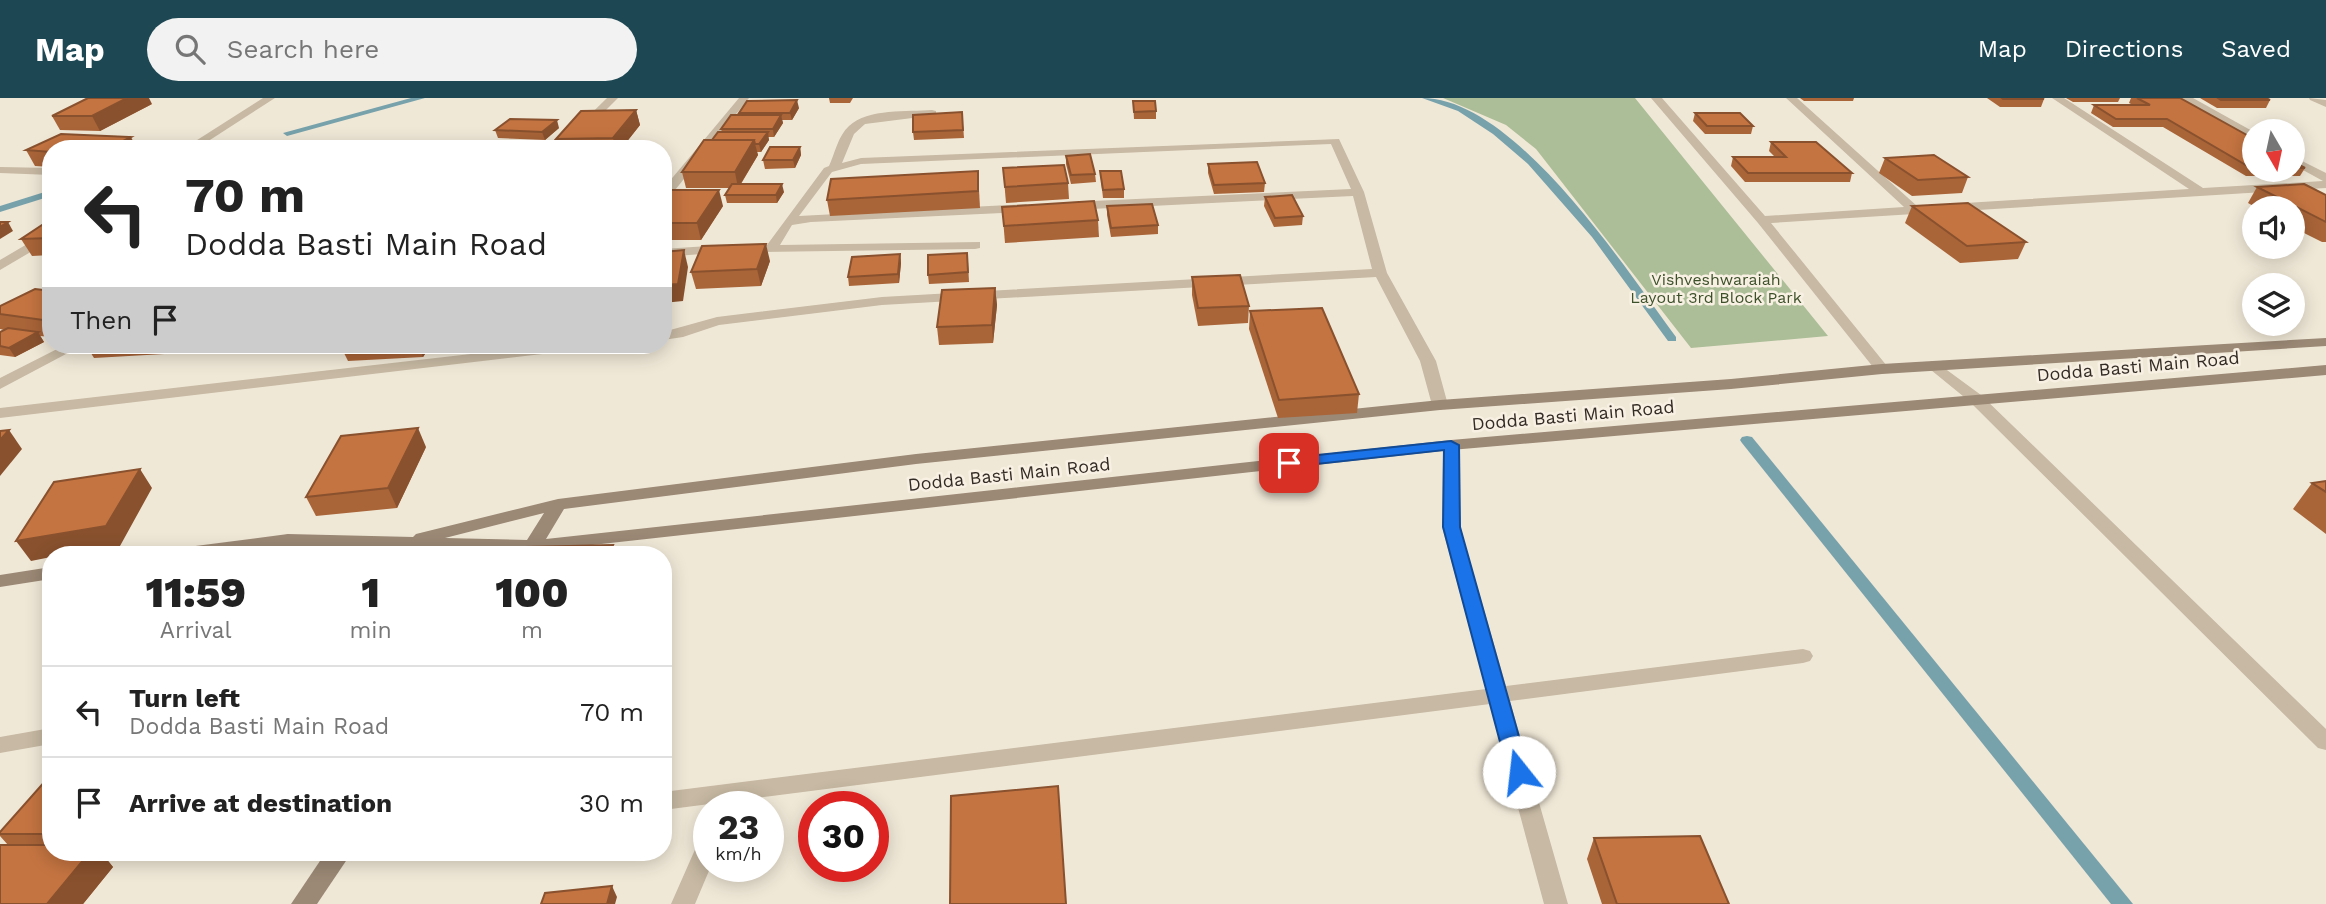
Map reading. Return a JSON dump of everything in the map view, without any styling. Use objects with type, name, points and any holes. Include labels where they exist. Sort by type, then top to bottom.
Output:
[{"type":"street","points":[[202,140],[270,98]]},
{"type":"street","points":[[569,140],[613,98]]},
{"type":"street","points":[[672,186],[744,98]]},
{"type":"street","points":[[1656,98],[1762,220],[1882,369]]},
{"type":"street","points":[[1791,98],[1914,210]]},
{"type":"street","points":[[2057,98],[2201,192]]},
{"type":"street","points":[[2185,98],[2242,130]]},
{"type":"street","points":[[2314,98],[2326,104]]},
{"type":"street","points":[[835,166],[851,130],[858,124],[873,119],[932,113]]},
{"type":"street","points":[[772,248],[788,222],[828,170],[861,161],[1335,141],[1358,192],[1380,272],[1428,361],[1440,405]]},
{"type":"street","points":[[2305,166],[2326,178]]},
{"type":"street","points":[[0,170],[42,172]]},
{"type":"street","points":[[1762,220],[2326,184]]},
{"type":"street","points":[[1057,206],[1358,192]]},
{"type":"street","points":[[788,222],[811,218],[1044,207]]},
{"type":"street","points":[[0,266],[42,240]]},
{"type":"street","points":[[672,253],[975,245]]},
{"type":"street","points":[[672,335],[717,321],[882,301],[1380,272]]},
{"type":"street","name":"Dodda Basti Main Road","points":[[399,544],[558,503],[916,459],[1440,405],[1731,384],[1882,369],[2326,342]]},
{"type":"street","points":[[0,384],[58,354]]},
{"type":"street","points":[[0,413],[508,354]]},
{"type":"street","points":[[1936,367],[1975,398],[2326,742]]},
{"type":"street","name":"Dodda Basti Main Road","points":[[565,546],[1451,445],[2326,370]]},
{"type":"street","points":[[1451,445],[1451,527],[1556,904]]},
{"type":"street","points":[[532,546],[558,503]]},
{"type":"street","points":[[282,546],[288,540]]},
{"type":"street","name":"Dodda Basti Main Road","points":[[242,546],[288,540],[443,546]]},
{"type":"street","points":[[0,581],[42,574]]},
{"type":"street","points":[[784,793],[1496,694],[1803,656]]},
{"type":"street","points":[[0,745],[42,738]]},
{"type":"street","points":[[672,801],[693,801]]},
{"type":"street","points":[[303,904],[334,861]]},
{"type":"street","points":[[683,904],[693,881]]},
{"type":"green space","name":"Vishveshwaraiah Layout 3rd Block Park","points":[[1443,98],[1635,98],[1828,336],[1691,348],[1536,149],[1506,125]]},
{"type":"building","points":[[88,98],[127,98],[92,116],[52,116]]},
{"type":"building","points":[[2042,98],[2044,99],[2003,99]]},
{"type":"building","points":[[2137,98],[2180,98],[2242,132],[2242,163],[2167,119],[2116,119],[2094,105],[2150,105]]},
{"type":"building","points":[[2218,98],[2266,98],[2270,100],[2221,100]]},
{"type":"building","points":[[797,100],[790,113],[739,113],[747,101]]},
{"type":"building","points":[[1133,101],[1155,101],[1156,111],[1134,112]]},
{"type":"building","points":[[636,110],[613,138],[556,139],[581,111]]},
{"type":"building","points":[[962,112],[963,130],[913,132],[913,115]]},
{"type":"building","points":[[1695,113],[1740,113],[1753,126],[1707,126]]},
{"type":"building","points":[[731,115],[781,115],[773,129],[721,129]]},
{"type":"building","points":[[510,119],[557,120],[542,132],[495,130]]},
{"type":"building","points":[[718,132],[768,132],[759,144],[755,144],[754,140],[712,140]]},
{"type":"building","points":[[61,134],[131,137],[125,140],[48,140]]},
{"type":"building","points":[[704,140],[754,140],[735,172],[682,172]]},
{"type":"building","points":[[1771,142],[1816,142],[1852,173],[1748,173],[1733,157],[1786,157]]},
{"type":"building","points":[[42,143],[42,151],[26,150]]},
{"type":"building","points":[[770,147],[800,147],[793,160],[763,160]]},
{"type":"building","points":[[1090,154],[1095,174],[1071,175],[1066,156]]},
{"type":"building","points":[[1934,155],[1968,177],[1918,180],[1885,158]]},
{"type":"building","points":[[1257,162],[1265,183],[1214,185],[1208,164]]},
{"type":"building","points":[[1064,165],[1068,183],[1005,187],[1003,168]]},
{"type":"building","points":[[978,171],[978,191],[827,200],[831,179]]},
{"type":"building","points":[[1100,171],[1121,171],[1124,189],[1103,190]]},
{"type":"building","points":[[732,184],[782,184],[776,195],[725,195]]},
{"type":"building","points":[[2304,184],[2326,195],[2326,222],[2305,211],[2305,196],[2275,196],[2257,187]]},
{"type":"building","points":[[672,190],[719,190],[697,223],[672,223]]},
{"type":"building","points":[[1292,195],[1303,216],[1275,218],[1265,197]]},
{"type":"building","points":[[1094,201],[1098,220],[1004,226],[1002,207]]},
{"type":"building","points":[[1968,203],[2026,242],[1967,246],[1912,206]]},
{"type":"building","points":[[1152,204],[1158,225],[1111,228],[1107,206]]},
{"type":"building","points":[[42,225],[42,238],[21,239]]},
{"type":"building","points":[[766,244],[757,269],[691,272],[702,246]]},
{"type":"building","points":[[684,250],[678,284],[672,284],[672,251]]},
{"type":"building","points":[[967,253],[968,272],[928,275],[928,255]]},
{"type":"building","points":[[900,254],[898,274],[848,277],[852,257]]},
{"type":"building","points":[[1240,275],[1249,306],[1198,308],[1192,277]]},
{"type":"building","points":[[995,288],[992,325],[937,327],[942,290]]},
{"type":"building","points":[[35,289],[42,290],[42,320],[0,314],[0,306]]},
{"type":"building","points":[[1322,308],[1359,394],[1279,400],[1250,311]]},
{"type":"building","points":[[8,328],[38,332],[9,348],[0,346],[0,332]]},
{"type":"building","points":[[418,428],[388,488],[306,497],[341,436]]},
{"type":"building","points":[[9,430],[0,440],[0,431]]},
{"type":"building","points":[[140,469],[106,526],[16,541],[54,482]]},
{"type":"building","points":[[2326,481],[2326,492],[2312,483]]},
{"type":"building","points":[[42,785],[42,834],[0,832]]},
{"type":"building","points":[[1058,786],[1066,904],[950,904],[951,796]]},
{"type":"building","points":[[1700,836],[1729,904],[1617,904],[1594,838]]},
{"type":"building","points":[[0,845],[42,845],[42,861],[83,861],[47,904],[0,904]]},
{"type":"building","points":[[612,886],[607,904],[541,904],[545,893]]},
{"type":"waterway","points":[[287,133],[421,98]]},
{"type":"waterway","points":[[1426,98],[1461,110],[1497,132],[1531,162],[1595,235],[1672,339]]},
{"type":"waterway","points":[[0,209],[42,196]]},
{"type":"waterway","points":[[1747,440],[2123,904]]},
{"type":"route","points":[[1289,463],[1451,445],[1451,527],[1519,772]]}]
